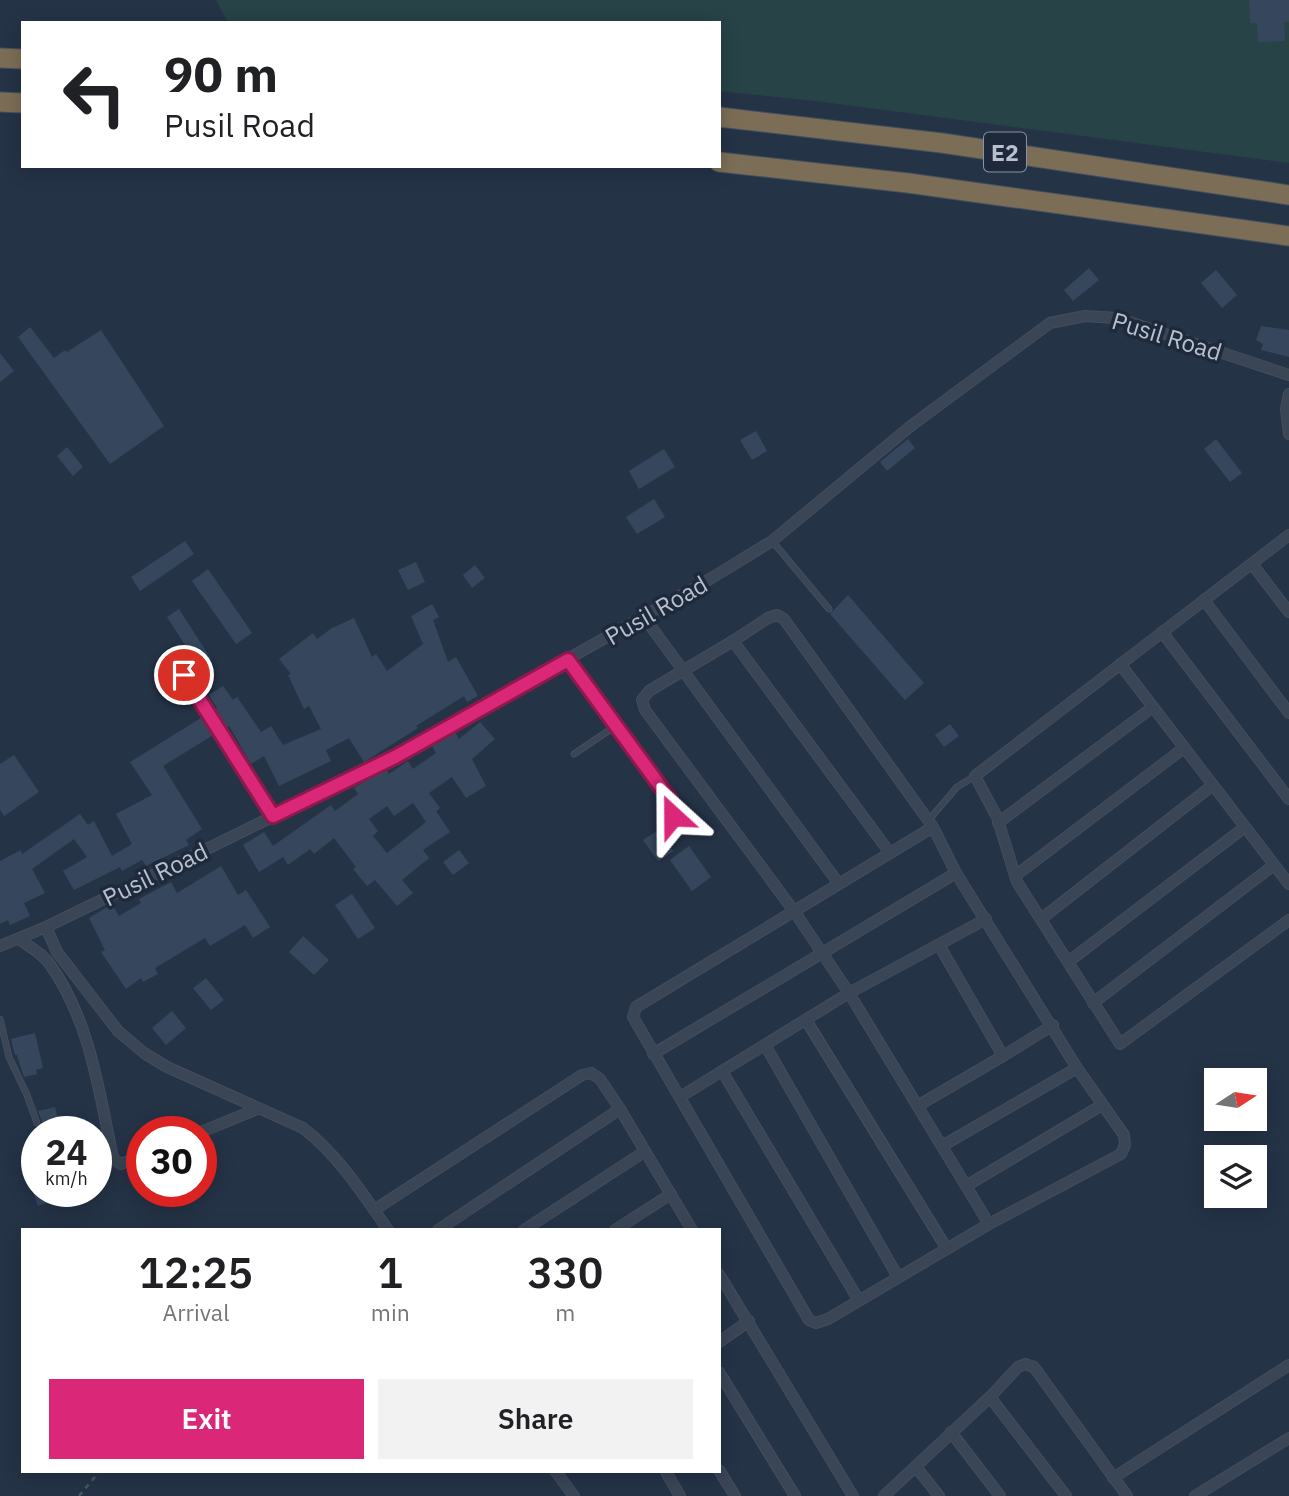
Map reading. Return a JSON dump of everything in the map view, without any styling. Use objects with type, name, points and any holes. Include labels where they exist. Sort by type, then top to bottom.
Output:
[{"type":"highway","points":[[0,58],[21,59]]},
{"type":"highway","points":[[0,102],[21,103]]},
{"type":"highway","name":"E2","points":[[721,117],[942,143],[1289,195]]},
{"type":"highway","name":"E2","points":[[721,162],[908,183],[1289,236]]},
{"type":"street","name":"Pusil Road","points":[[0,946],[46,927],[395,757],[644,617],[772,541],[912,425],[1050,323],[1085,316],[1117,318],[1289,375]]},
{"type":"street","points":[[1289,394],[1286,409],[1289,434]]},
{"type":"street","points":[[1289,535],[975,776],[998,823],[1015,876],[1120,1044],[1289,920]]},
{"type":"street","points":[[1252,564],[1289,612]]},
{"type":"street","points":[[1204,600],[1289,713]]},
{"type":"street","points":[[931,824],[890,853],[839,884],[794,911],[635,1007],[633,1017],[809,1320],[816,1323],[828,1319],[989,1224],[1121,1154],[1125,1145],[1124,1135],[1077,1068],[956,873],[931,824],[784,619],[777,615],[649,691],[642,700],[645,710],[794,911],[849,993],[989,1224]]},
{"type":"street","points":[[644,617],[839,884]]},
{"type":"street","points":[[1162,632],[1289,799]]},
{"type":"street","points":[[733,641],[890,853]]},
{"type":"street","points":[[568,660],[671,801],[671,839]]},
{"type":"street","points":[[1120,664],[1274,865],[1288,879]]},
{"type":"street","points":[[998,823],[1153,707]]},
{"type":"street","points":[[1015,876],[1184,748]]},
{"type":"street","points":[[1041,919],[1213,785]]},
{"type":"street","points":[[1068,962],[1245,827]]},
{"type":"street","points":[[1093,1003],[1274,865]]},
{"type":"street","points":[[653,1054],[956,873]]},
{"type":"street","points":[[680,1097],[849,993],[986,919]]},
{"type":"street","points":[[46,927],[57,952],[118,1031],[144,1054],[257,1109],[303,1128],[335,1157],[387,1228]]},
{"type":"street","points":[[19,939],[47,960],[76,1011],[94,1068],[113,1158],[120,1164],[126,1162]]},
{"type":"street","points":[[939,945],[1003,1056]]},
{"type":"street","points":[[806,1020],[947,1249]]},
{"type":"street","points":[[919,1105],[1052,1026]]},
{"type":"street","points":[[765,1045],[898,1277]]},
{"type":"street","points":[[942,1146],[1077,1068]]},
{"type":"street","points":[[722,1071],[858,1299]]},
{"type":"street","points":[[374,1210],[582,1075],[591,1073],[600,1079],[620,1109],[691,1228]]},
{"type":"street","points":[[966,1186],[1102,1105]]},
{"type":"street","points":[[217,1125],[257,1109]]},
{"type":"street","points":[[441,1228],[620,1109]]},
{"type":"street","points":[[527,1228],[644,1152]]},
{"type":"street","points":[[618,1228],[671,1194]]},
{"type":"street","points":[[721,1278],[853,1496]]},
{"type":"street","points":[[721,1341],[749,1321]]},
{"type":"street","points":[[884,1496],[990,1397],[1018,1367],[1025,1364],[1034,1367],[1127,1496]]},
{"type":"street","points":[[1113,1478],[1289,1365]]},
{"type":"street","points":[[721,1375],[794,1496]]},
{"type":"street","points":[[990,1397],[1066,1496]]},
{"type":"street","points":[[951,1432],[1000,1496]]},
{"type":"street","points":[[1195,1496],[1289,1438]]},
{"type":"street","points":[[916,1467],[939,1496]]},
{"type":"street","points":[[557,1473],[574,1496]]},
{"type":"street","points":[[667,1473],[680,1496]]},
{"type":"street","points":[[721,1473],[735,1496]]},
{"type":"lane","points":[[772,541],[830,609]]},
{"type":"lane","points":[[184,675],[273,816]]},
{"type":"lane","points":[[574,754],[617,725]]},
{"type":"lane","points":[[931,824],[957,787],[975,776]]},
{"type":"lane","points":[[0,1018],[9,1057],[34,1116]]},
{"type":"path","points":[[79,1496],[98,1473]]},
{"type":"green space","points":[[216,0],[1289,0],[1289,163],[721,91],[721,21],[227,21]]},
{"type":"building","points":[[1249,0],[1289,0],[1289,22],[1284,22],[1285,41],[1258,42],[1257,23],[1250,23]]},
{"type":"building","points":[[1089,268],[1099,280],[1073,301],[1064,290]]},
{"type":"building","points":[[1216,270],[1237,295],[1222,308],[1201,283]]},
{"type":"building","points":[[1261,326],[1289,330],[1289,357],[1261,350],[1263,344],[1256,340]]},
{"type":"building","points":[[30,327],[54,358],[101,330],[164,426],[110,464],[18,337]]},
{"type":"building","points":[[0,353],[14,371],[0,382]]},
{"type":"building","points":[[756,431],[767,451],[752,460],[740,440]]},
{"type":"building","points":[[908,439],[915,448],[887,471],[880,462]]},
{"type":"building","points":[[1216,439],[1242,473],[1230,482],[1204,449]]},
{"type":"building","points":[[67,447],[83,467],[73,476],[57,456]]},
{"type":"building","points":[[664,449],[675,467],[639,489],[629,471]]},
{"type":"building","points":[[654,499],[665,517],[637,534],[626,517]]},
{"type":"building","points":[[185,541],[194,554],[140,591],[131,577]]},
{"type":"building","points":[[416,562],[425,582],[408,590],[398,570]]},
{"type":"building","points":[[475,565],[485,578],[472,588],[463,575]]},
{"type":"building","points":[[208,569],[252,633],[236,644],[192,581]]},
{"type":"building","points":[[848,595],[924,683],[905,700],[830,614]]},
{"type":"building","points":[[432,604],[439,617],[433,620],[448,662],[456,657],[478,696],[467,702],[464,696],[364,762],[349,738],[326,750],[331,761],[279,786],[264,756],[251,764],[229,726],[224,729],[213,711],[217,708],[209,695],[223,686],[233,700],[237,697],[261,732],[271,726],[283,745],[321,729],[309,706],[304,709],[288,675],[291,674],[279,659],[313,633],[317,639],[332,628],[354,618],[372,657],[376,654],[387,671],[423,644],[411,616]]},
{"type":"building","points":[[179,609],[211,659],[199,667],[167,617]]},
{"type":"building","points":[[204,716],[215,734],[163,766],[202,829],[186,840],[189,845],[146,866],[142,860],[122,871],[120,867],[74,890],[63,871],[87,857],[74,839],[32,869],[45,893],[24,903],[30,916],[10,925],[8,920],[0,924],[0,861],[21,850],[22,854],[80,814],[88,825],[94,821],[112,856],[132,844],[116,814],[152,795],[130,762]]},
{"type":"building","points":[[480,722],[495,739],[472,759],[486,786],[466,798],[452,777],[429,793],[440,808],[436,811],[450,832],[423,850],[429,858],[402,880],[413,893],[397,906],[375,880],[367,886],[334,838],[314,854],[310,849],[288,865],[283,857],[259,872],[243,845],[264,832],[273,846],[331,805],[335,811],[358,794],[354,788],[373,776],[386,769],[389,774],[408,761],[413,769],[436,753],[432,746],[455,732],[459,739]],"holes":[[[413,803],[426,822],[387,853],[373,836],[378,831],[369,819],[387,806],[394,816]]]},
{"type":"building","points":[[950,724],[959,736],[944,747],[935,735]]},
{"type":"building","points":[[14,755],[39,792],[4,816],[0,810],[0,764]]},
{"type":"building","points":[[660,829],[664,843],[674,851],[658,861],[643,840]]},
{"type":"building","points":[[689,846],[711,877],[692,891],[670,860]]},
{"type":"building","points":[[459,850],[469,863],[453,875],[443,862]]},
{"type":"building","points":[[221,866],[238,895],[246,890],[270,927],[253,938],[245,925],[210,946],[205,938],[155,968],[158,974],[143,982],[141,978],[126,989],[101,952],[105,950],[89,918],[112,904],[119,916],[141,903],[139,899],[171,882],[177,893]]},
{"type":"building","points":[[352,894],[375,928],[358,939],[335,905]]},
{"type":"building","points":[[303,936],[329,960],[314,975],[289,952]]},
{"type":"building","points":[[206,978],[224,1000],[211,1010],[193,988]]},
{"type":"building","points":[[172,1011],[186,1028],[166,1045],[152,1028]]},
{"type":"building","points":[[35,1033],[43,1068],[36,1070],[37,1074],[24,1077],[11,1039]]},
{"type":"building","points":[[55,1107],[57,1116],[40,1116],[38,1111]]},
{"type":"route","points":[[184,675],[273,816],[395,757],[568,660],[671,801],[673,816]]}]
